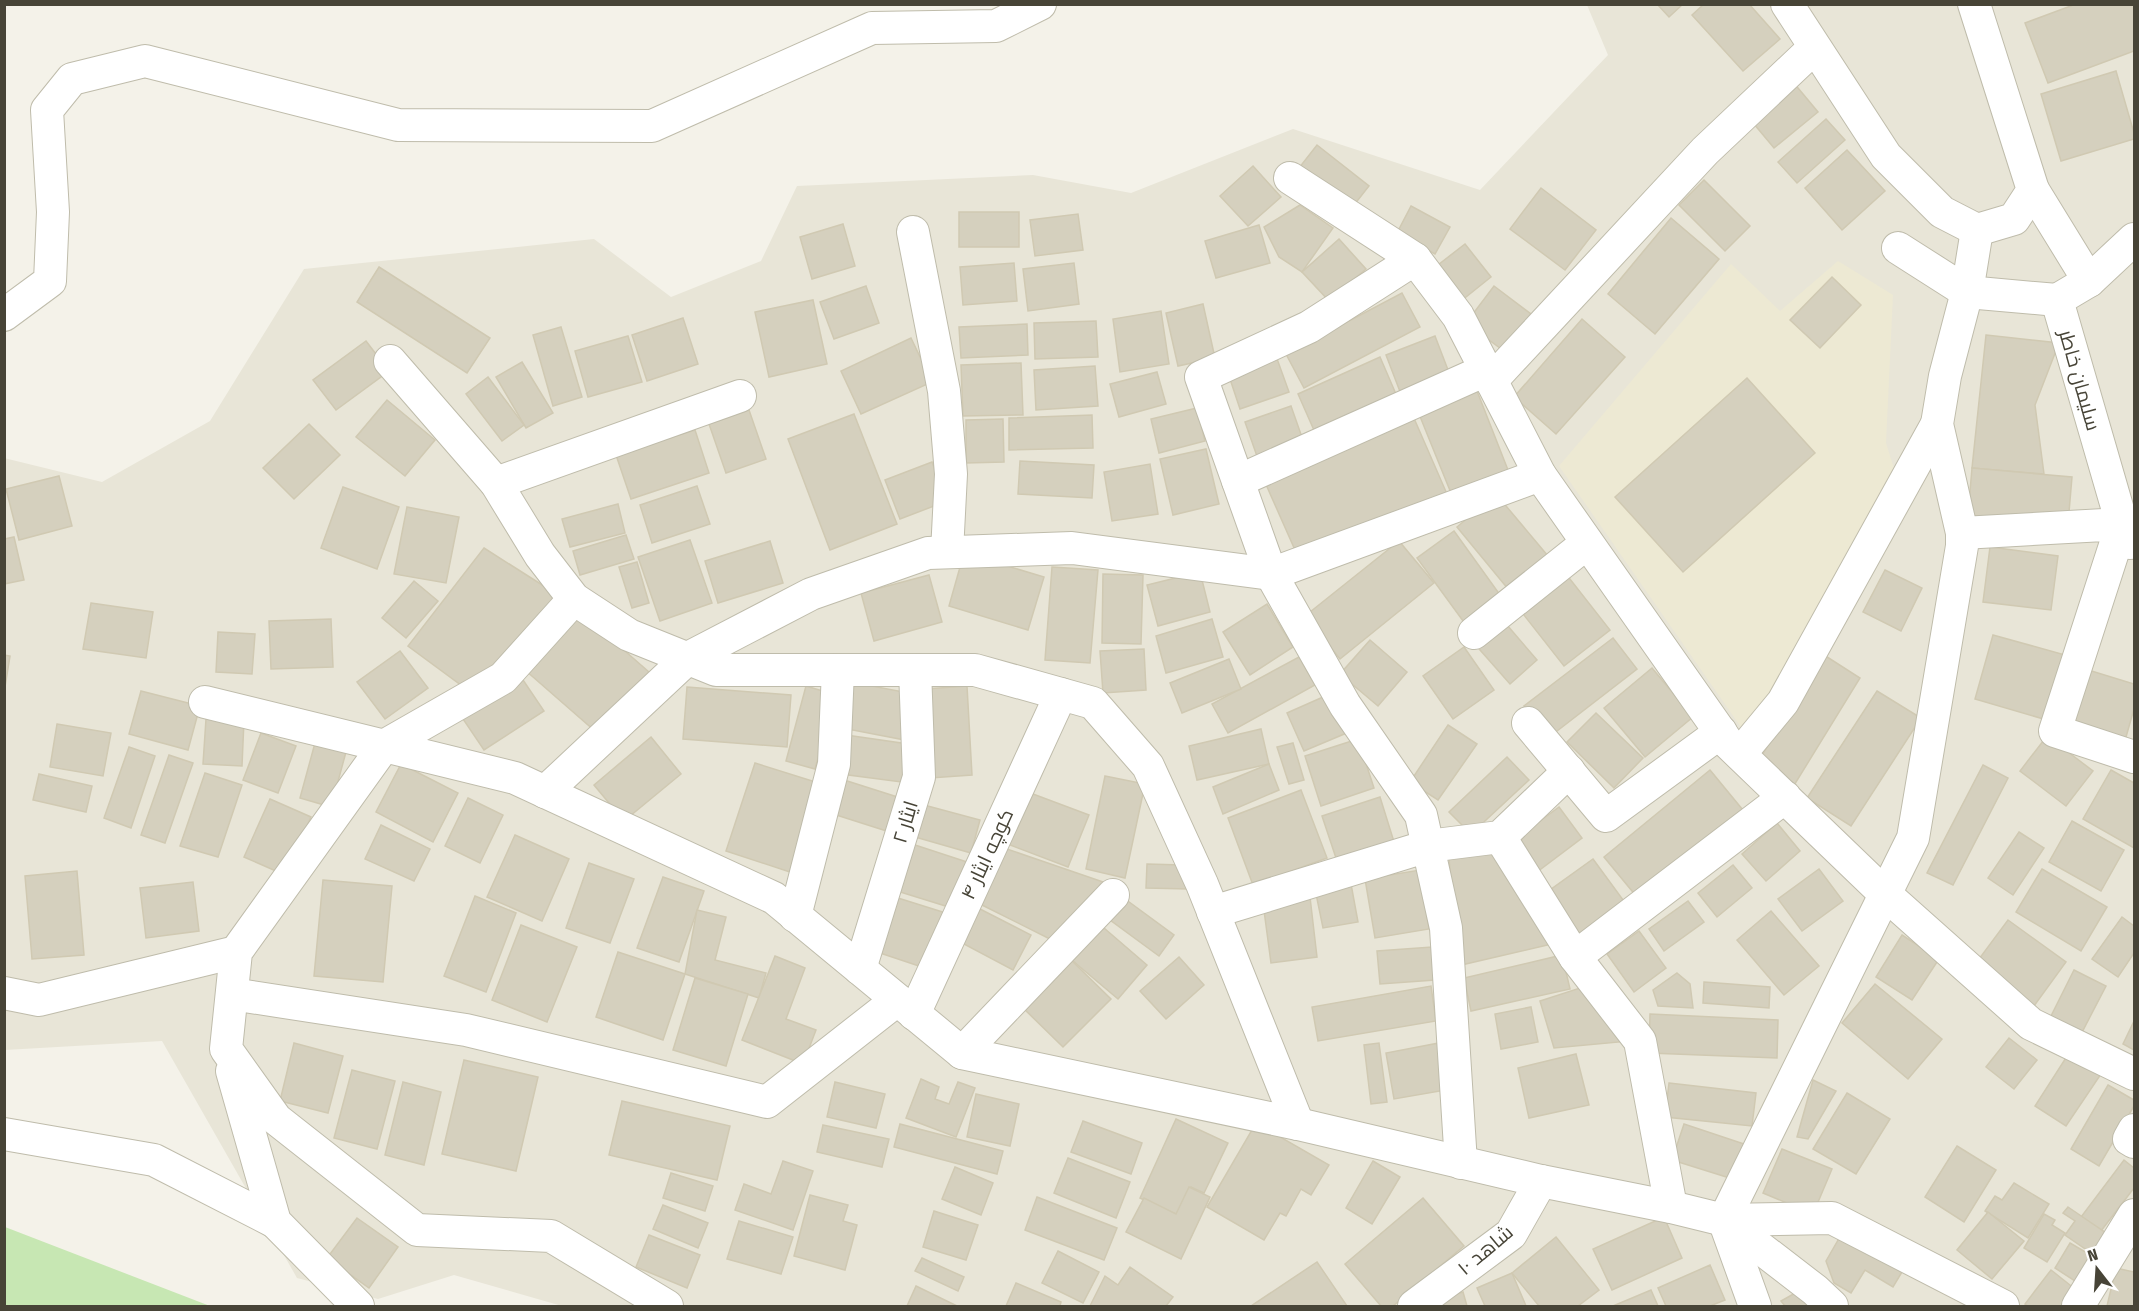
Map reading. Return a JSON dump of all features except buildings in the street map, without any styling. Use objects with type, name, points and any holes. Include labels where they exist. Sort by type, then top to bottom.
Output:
[{"type":"street","points":[[4,315],[50,280],[53,212],[47,110],[72,79],[145,61],[398,125],[652,126],[872,28],[996,26],[1040,4]]},
{"type":"street","points":[[1786,4],[1886,156],[1942,212],[1977,230],[2014,219],[2033,190]]},
{"type":"street","points":[[1974,4],[2033,190],[2089,281]]},
{"type":"street","points":[[1238,481],[1489,376],[1705,151],[1814,48]]},
{"type":"street","points":[[1290,178],[1415,259],[1458,316],[1540,475],[1730,743],[1885,894],[2031,1024],[2134,1074]]},
{"type":"street","points":[[1528,723],[1606,816],[1730,743],[1783,702],[1937,424],[1945,376],[1967,292],[1977,230]]},
{"type":"street","points":[[913,232],[944,391],[951,474],[947,552]]},
{"type":"street","points":[[1898,248],[1967,292],[2057,300],[2089,281],[2134,239]]},
{"type":"street","points":[[1415,259],[1308,327],[1201,377],[1271,574],[1345,705],[1421,815],[1446,928],[1461,1163]]},
{"type":"street","name":"سلیمان خاطر","points":[[2057,300],[2122,524],[2134,555]]},
{"type":"street","points":[[390,361],[496,483],[540,555],[574,599],[629,635],[716,670],[975,670],[1092,703],[1148,766],[1213,912],[1298,1124]]},
{"type":"street","points":[[496,483],[740,396]]},
{"type":"street","points":[[1755,1306],[1724,1220],[1912,838],[1962,546],[1962,533],[1937,424]]},
{"type":"street","points":[[545,792],[688,658],[811,594],[928,553],[1072,548],[1271,574],[1540,475]]},
{"type":"street","points":[[1962,533],[2122,524],[2055,731],[2134,758]]},
{"type":"street","points":[[1474,633],[1587,543]]},
{"type":"street","points":[[275,1222],[226,1049],[236,952],[384,746],[503,678],[574,599]]},
{"type":"street","points":[[795,916],[834,764],[838,670]]},
{"type":"street","name":"ایثار ۲","points":[[860,969],[919,777],[915,670]]},
{"type":"street","name":"کوچه ایثار ۴","points":[[905,1007],[1061,694]]},
{"type":"street","points":[[205,702],[514,778],[774,898],[962,1053],[1298,1124],[1461,1163],[1724,1220],[1832,1218],[2003,1306]]},
{"type":"street","points":[[1213,912],[1428,846],[1500,837],[1569,771]]},
{"type":"street","points":[[1575,957],[1785,797]]},
{"type":"street","points":[[1500,837],[1575,957],[1640,1041],[1671,1207]]},
{"type":"street","points":[[962,1053],[1113,895]]},
{"type":"street","points":[[4,993],[39,1000],[236,952]]},
{"type":"street","points":[[232,994],[466,1029],[767,1102],[905,1007]]},
{"type":"street","points":[[226,1049],[276,1119],[417,1230],[551,1236],[667,1306]]},
{"type":"street","points":[[2134,1130],[2129,1138],[2134,1142]]},
{"type":"street","points":[[4,1134],[154,1160],[275,1222],[358,1306]]},
{"type":"street","name":"شاهد ۱۰","points":[[1414,1306],[1511,1234],[1541,1181]]},
{"type":"street","points":[[2078,1306],[2134,1215]]},
{"type":"street","points":[[1724,1220],[1815,1290],[1832,1306]]},
{"type":"shaded area","points":[[1587,5],[2134,5],[2134,1306],[562,1306],[454,1275],[378,1299],[297,1278],[162,1041],[5,1050],[4,458],[102,482],[210,421],[304,269],[594,239],[671,297],[761,261],[797,186],[1033,175],[1131,193],[1293,129],[1480,190],[1608,55]]},
{"type":"shaded area","points":[[1838,261],[1893,295],[1886,443],[1896,475],[1787,678],[1743,730],[1559,466],[1731,264],[1780,311]]},
{"type":"green space","points":[[5,1227],[210,1306],[5,1306]]}]
